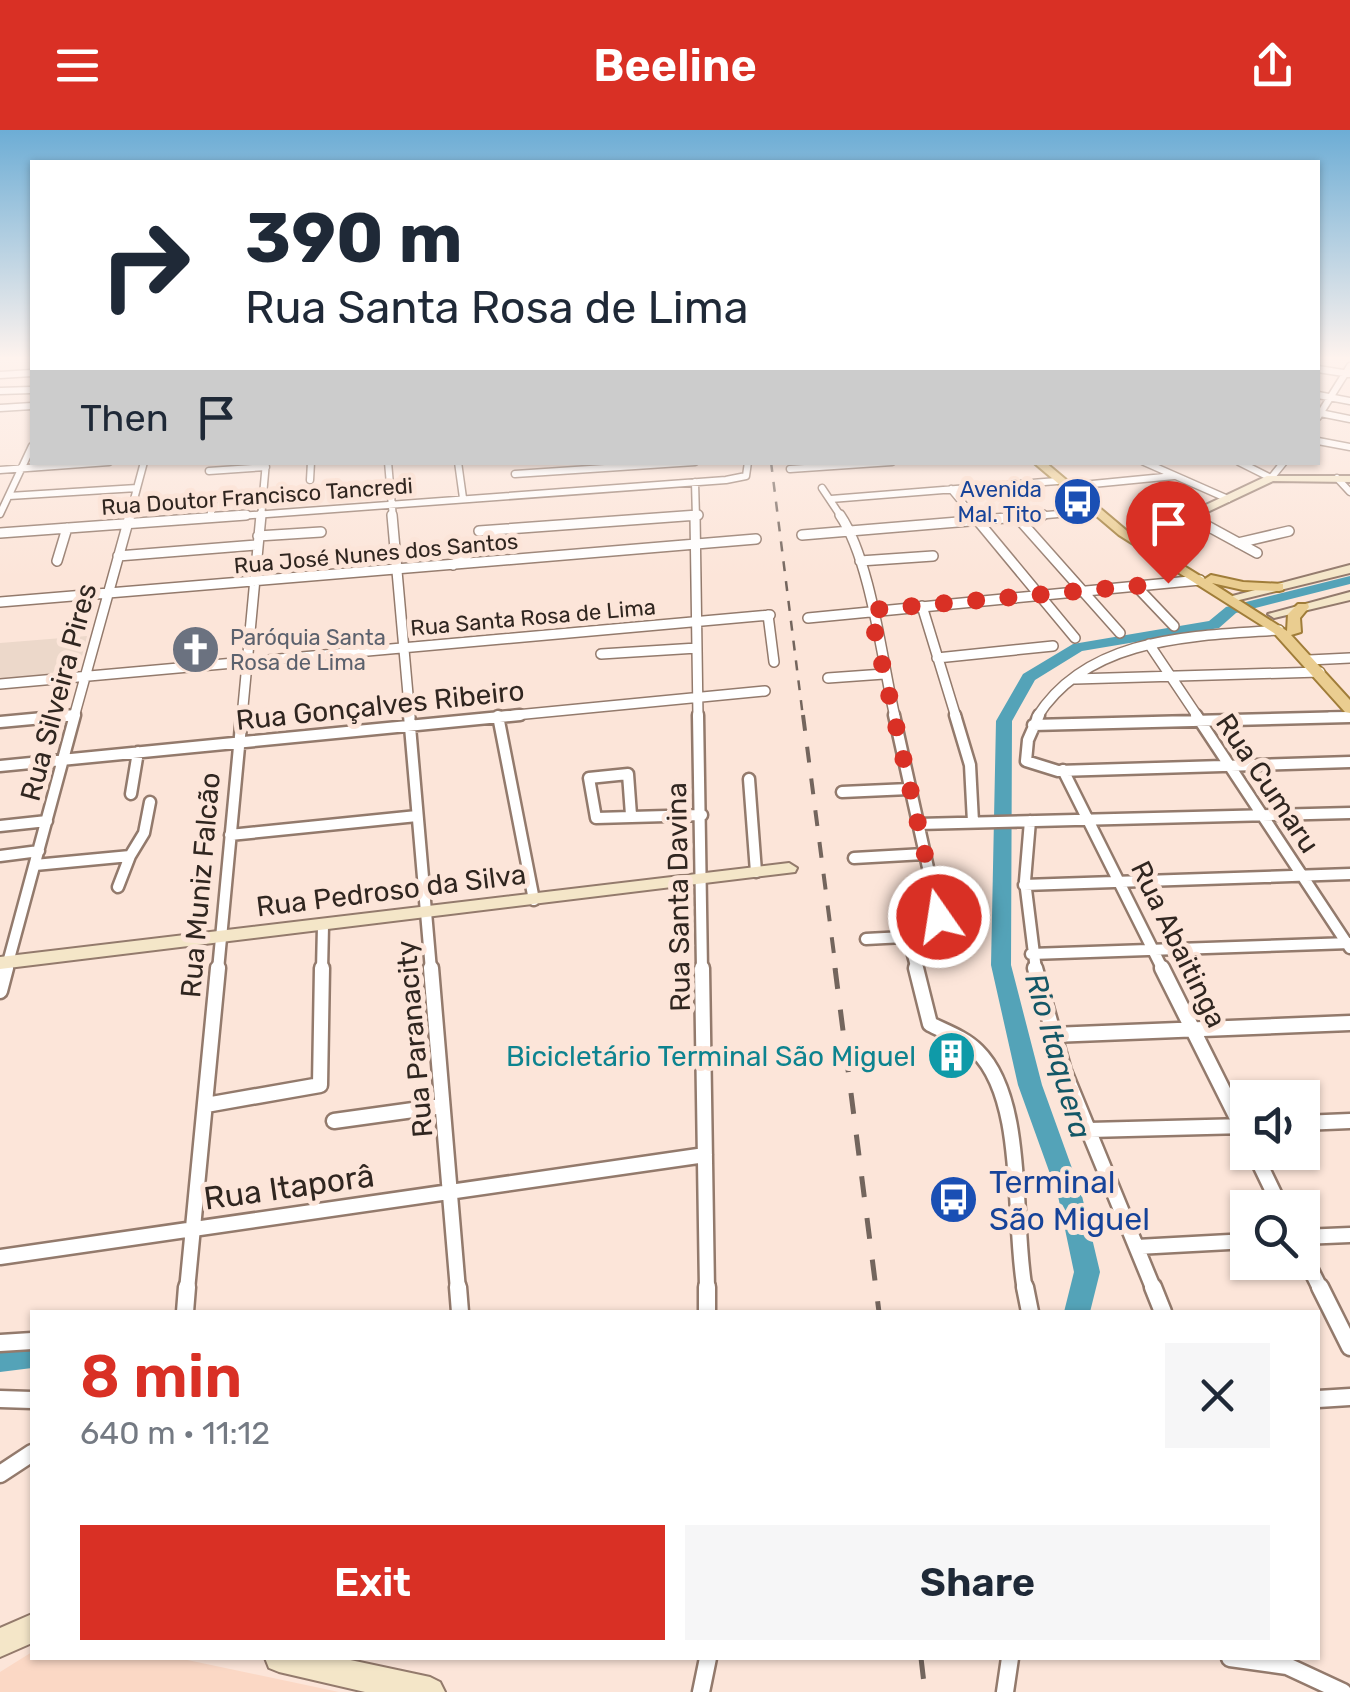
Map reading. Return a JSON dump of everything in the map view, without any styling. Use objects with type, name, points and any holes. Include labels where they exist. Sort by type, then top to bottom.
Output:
[{"type":"main road","points":[[1041,465],[1092,511],[1253,606],[1286,630],[1350,698]]},
{"type":"main road","points":[[1049,465],[1142,538],[1206,579],[1278,587]]},
{"type":"main road","points":[[1286,630],[1303,606]]},
{"type":"main road","points":[[1316,664],[1350,710]]},
{"type":"street","points":[[1320,441],[1350,448]]},
{"type":"street","points":[[0,514],[30,450]]},
{"type":"street","points":[[0,470],[66,465]]},
{"type":"street","name":"Rua Silveira Pires","points":[[0,991],[4,963],[35,866],[143,465]]},
{"type":"street","points":[[209,471],[266,465]]},
{"type":"street","name":"Rua Muniz Falcão","points":[[185,1310],[266,465]]},
{"type":"street","points":[[310,480],[311,465]]},
{"type":"street","name":"Rua Paranacity","points":[[388,465],[460,1310]]},
{"type":"street","points":[[458,465],[463,498]]},
{"type":"street","points":[[512,465],[518,495]]},
{"type":"street","points":[[514,474],[650,465]]},
{"type":"street","name":"Rua Doutor Francisco Tancredi","points":[[0,533],[695,482],[746,476],[748,465]]},
{"type":"street","points":[[790,469],[848,465]]},
{"type":"street","points":[[1150,465],[1228,499]]},
{"type":"street","points":[[1245,465],[1271,478],[1344,479],[1350,492]]},
{"type":"street","points":[[1142,538],[1271,478],[1282,465]]},
{"type":"street","points":[[1072,486],[1174,476]]},
{"type":"street","points":[[831,499],[1058,481]]},
{"type":"street","name":"Rua Santa Davina","points":[[695,482],[707,1310]]},
{"type":"street","points":[[9,496],[137,488]]},
{"type":"street","points":[[822,488],[851,531],[860,561],[939,922],[922,936],[912,956],[930,1024],[979,1053],[993,1080],[1017,1186],[1030,1310]]},
{"type":"street","points":[[950,489],[1074,638]]},
{"type":"street","points":[[210,518],[213,502]]},
{"type":"street","points":[[802,535],[1092,511]]},
{"type":"street","points":[[479,531],[698,515]]},
{"type":"street","points":[[1017,517],[1120,633]]},
{"type":"street","points":[[1190,517],[1257,553]]},
{"type":"street","points":[[57,561],[68,528]]},
{"type":"street","points":[[453,565],[503,529]]},
{"type":"street","points":[[1238,542],[1288,531]]},
{"type":"street","points":[[118,556],[322,532]]},
{"type":"street","name":"Rua José Nunes dos Santos","points":[[0,602],[756,540]]},
{"type":"street","points":[[860,561],[933,556]]},
{"type":"street","points":[[1253,606],[1278,587],[1350,569]]},
{"type":"street","points":[[808,618],[1206,579]]},
{"type":"street","points":[[1136,586],[1174,626]]},
{"type":"street","points":[[1253,606],[1303,606],[1348,598]]},
{"type":"street","points":[[922,606],[970,765],[977,822]]},
{"type":"street","name":"Rua Santa Rosa de Lima","points":[[0,684],[769,615],[774,662]]},
{"type":"street","points":[[1286,630],[1149,644],[1106,658],[1071,679],[1033,725],[1026,761],[1063,770],[1350,762]]},
{"type":"street","name":"Rua Cumaru","points":[[1149,644],[1349,945]]},
{"type":"street","points":[[937,658],[1053,646]]},
{"type":"street","points":[[601,654],[698,648]]},
{"type":"street","points":[[1071,679],[1170,677],[1350,658]]},
{"type":"street","points":[[828,678],[884,674]]},
{"type":"street","name":"Rua Gonçalves Ribeiro","points":[[0,766],[765,691]]},
{"type":"street","points":[[0,722],[75,715]]},
{"type":"street","points":[[498,716],[534,900]]},
{"type":"street","points":[[1033,725],[1350,718]]},
{"type":"street","points":[[131,794],[138,752]]},
{"type":"street","name":"Rua Abaitinga","points":[[1063,770],[1230,1099]]},
{"type":"street","points":[[631,815],[626,773],[589,778],[593,816],[598,818],[702,815]]},
{"type":"street","points":[[749,779],[756,872]]},
{"type":"street","points":[[842,792],[910,789]]},
{"type":"street","points":[[118,887],[144,833],[150,802]]},
{"type":"street","points":[[918,824],[1350,813]]},
{"type":"street","points":[[230,835],[417,816]]},
{"type":"street","points":[[0,826],[46,821]]},
{"type":"street","points":[[1024,821],[1024,885],[1031,954],[1052,1035],[1161,1310]]},
{"type":"street","points":[[0,856],[39,851]]},
{"type":"street","points":[[854,858],[924,854]]},
{"type":"street","points":[[35,866],[130,856]]},
{"type":"street","name":"Rua Pedroso da Silva","points":[[4,963],[789,868]]},
{"type":"street","points":[[1024,885],[1350,874]]},
{"type":"street","points":[[206,1105],[320,1085],[323,926]]},
{"type":"street","points":[[866,939],[922,936]]},
{"type":"street","points":[[1031,954],[1349,945]]},
{"type":"street","points":[[1052,1035],[1350,1023]]},
{"type":"street","points":[[334,1120],[442,1106]]},
{"type":"street","points":[[1320,1122],[1350,1121]]},
{"type":"street","points":[[1089,1130],[1230,1126]]},
{"type":"street","name":"Rua Itaporâ","points":[[0,1257],[706,1154]]},
{"type":"street","points":[[1320,1236],[1350,1235]]},
{"type":"street","points":[[1137,1248],[1230,1241]]},
{"type":"street","points":[[1316,1280],[1350,1347]]},
{"type":"street","points":[[0,1342],[30,1341]]},
{"type":"street","points":[[1320,1398],[1350,1397]]},
{"type":"street","points":[[0,1398],[30,1400]]},
{"type":"street","points":[[0,1474],[30,1454]]},
{"type":"street","points":[[0,1643],[30,1629]]},
{"type":"street","points":[[288,1660],[430,1692]]},
{"type":"street","points":[[701,1692],[708,1660]]},
{"type":"street","points":[[1005,1692],[1010,1660]]},
{"type":"street","points":[[1286,1662],[1344,1692]]},
{"type":"shaded area","points":[[87,636],[78,672],[0,679],[0,643]]},
{"type":"shaded area","points":[[30,1653],[30,1660],[187,1660],[339,1692],[0,1692],[0,1672]]},
{"type":"waterway","name":"Rio Itaquera","points":[[1078,1310],[1087,1272],[1070,1196],[1030,1085],[1001,965],[1004,721],[1029,677],[1078,647],[1214,625],[1231,610],[1350,580]]},
{"type":"waterway","name":"Rio Itaquera","points":[[0,1360],[30,1356]]},
{"type":"railway","points":[[771,465],[803,717]]},
{"type":"railway","points":[[803,715],[836,970]]},
{"type":"railway","points":[[835,968],[879,1310]]},
{"type":"railway","points":[[921,1660],[925,1692]]},
{"type":"place","name":"Avenida Mal. Tito","points":[[1077,502]]},
{"type":"place","name":"Paróquia Santa Rosa de Lima","points":[[195,650]]},
{"type":"place","name":"Bicicletário Terminal São Miguel","points":[[951,1056]]},
{"type":"place","name":"Terminal São Miguel","points":[[954,1200]]},
{"type":"route","points":[[939,917],[870,610],[1168,583]]}]
